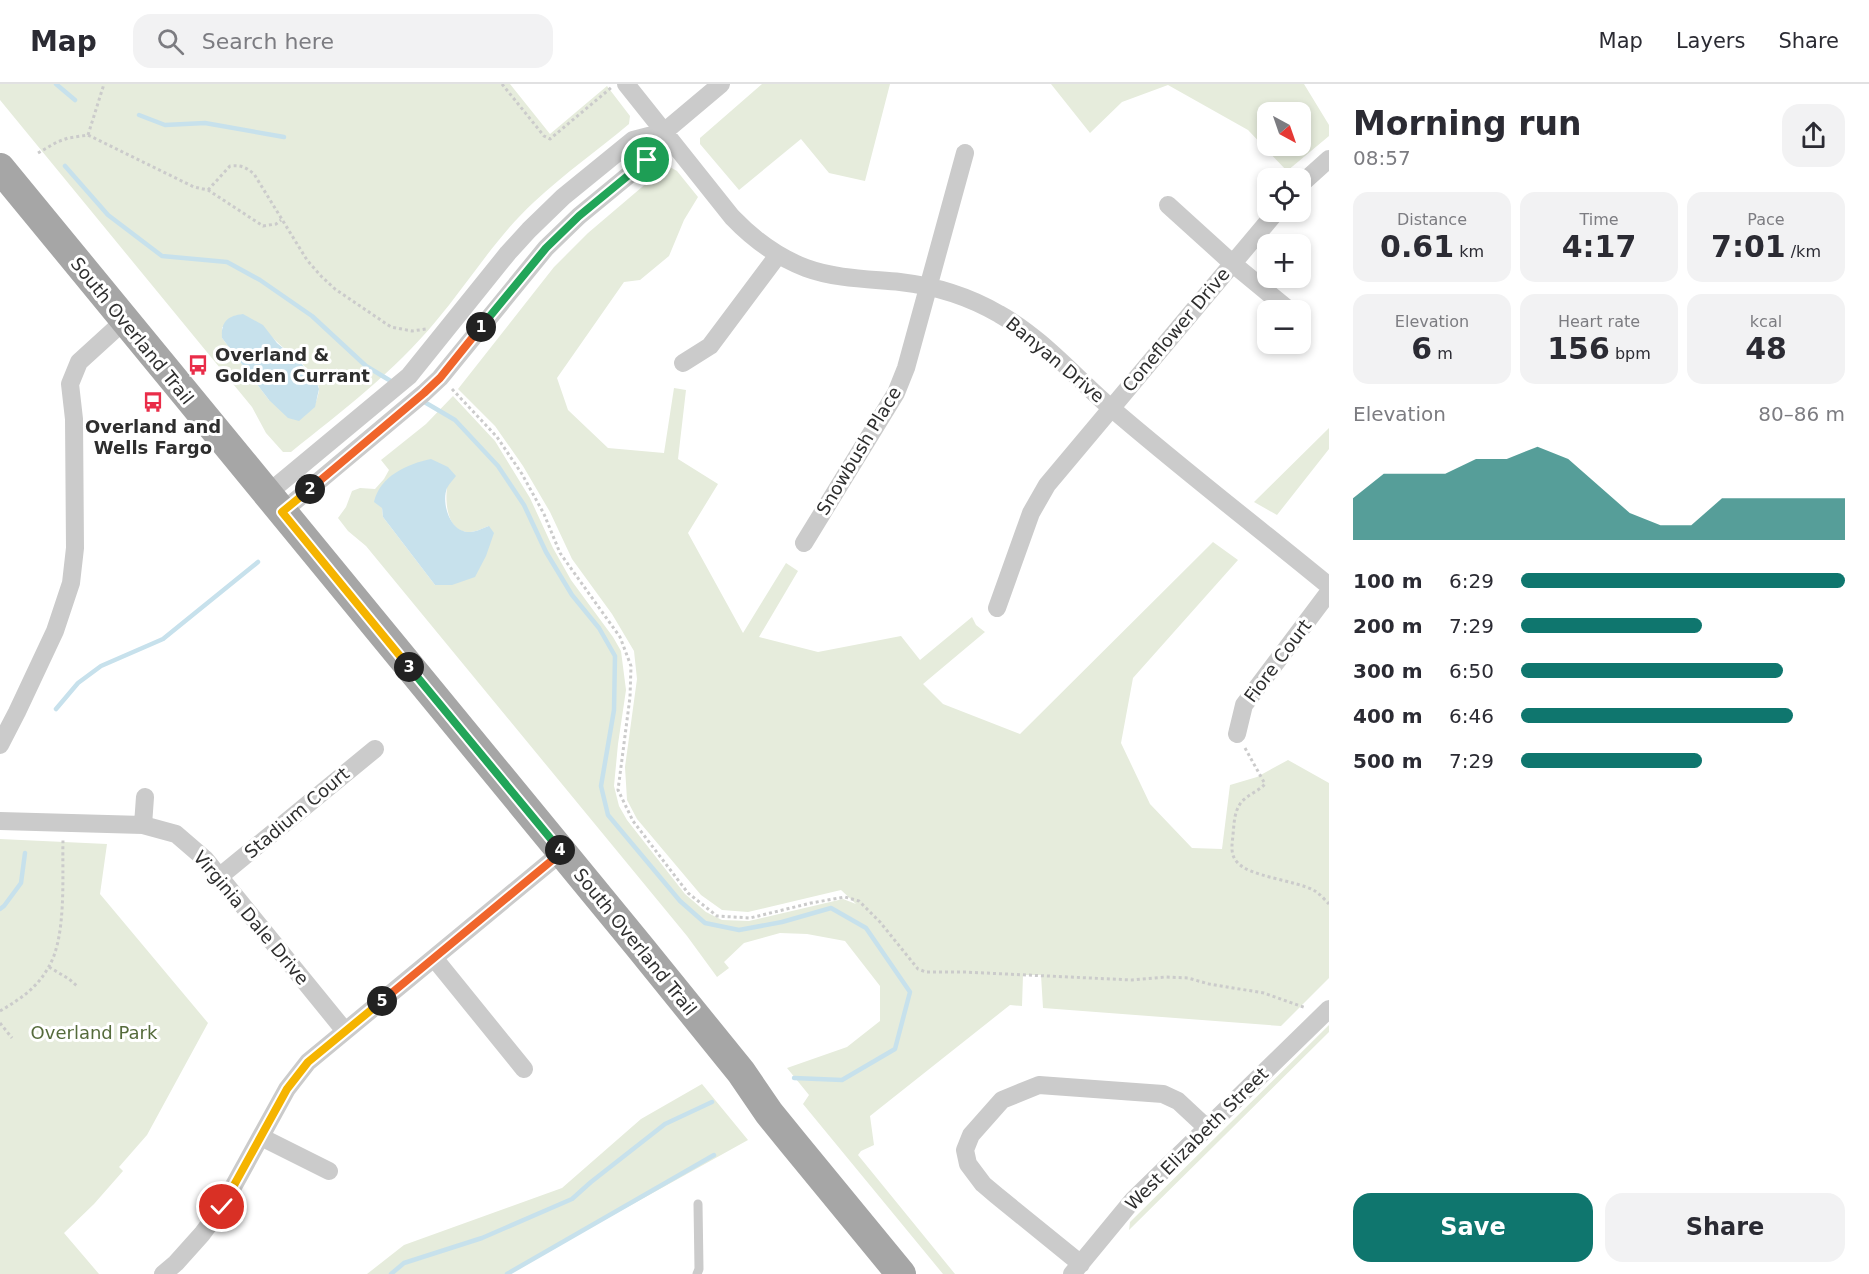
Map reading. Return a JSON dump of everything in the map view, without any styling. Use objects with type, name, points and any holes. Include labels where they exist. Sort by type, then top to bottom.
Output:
[{"type":"main road","name":"South Overland Trail","points":[[0,168],[562,852],[741,1072],[769,1113],[901,1274]]},
{"type":"street","name":"Banyan Drive","points":[[626,84],[732,217],[749,235],[778,255],[808,269],[834,275],[929,286],[962,296],[1002,315],[1026,331],[1111,408],[1329,586]]},
{"type":"street","points":[[275,503],[406,410],[440,378],[546,248],[579,216],[647,160],[664,132],[721,84]]},
{"type":"street","points":[[275,503],[409,376],[508,253],[563,197],[633,140],[664,132]]},
{"type":"street","name":"Snowbush Place","points":[[804,543],[896,393],[906,368],[965,153]]},
{"type":"street","points":[[1311,175],[1329,159]]},
{"type":"street","points":[[1168,205],[1277,300]]},
{"type":"street","name":"Coneflower Drive","points":[[997,608],[1031,513],[1047,485],[1267,222]]},
{"type":"street","points":[[683,363],[710,346],[778,255]]},
{"type":"street","points":[[0,745],[55,631],[71,583],[75,548],[74,419],[70,384],[78,362],[124,321]]},
{"type":"street","points":[[422,360],[440,378]]},
{"type":"street","name":"Fiore Court","points":[[1237,734],[1244,705],[1329,592]]},
{"type":"street","name":"Stadium Court","points":[[219,877],[375,749]]},
{"type":"street","points":[[143,825],[145,797]]},
{"type":"street","name":"Virginia Dale Drive","points":[[0,821],[143,825],[176,834],[205,859],[345,1031]]},
{"type":"street","points":[[163,1274],[202,1234],[215,1216],[287,1089],[308,1062],[562,852]]},
{"type":"street","points":[[434,958],[524,1069]]},
{"type":"street","name":"West Elizabeth Street","points":[[1077,1269],[1132,1200],[1329,1010]]},
{"type":"street","points":[[1077,1269],[983,1184],[968,1164],[964,1150],[971,1135],[1002,1100],[1039,1085],[1163,1094],[1178,1101],[1207,1128]]},
{"type":"street","points":[[261,1137],[329,1171]]},
{"type":"lane","points":[[697,1274],[699,1269],[698,1204]]},
{"type":"path","points":[[88,135],[104,84]]},
{"type":"path","points":[[502,84],[544,136],[550,139],[615,84]]},
{"type":"path","points":[[38,153],[68,138],[88,135],[194,187],[208,190],[263,225],[276,224],[282,220]]},
{"type":"path","points":[[208,190],[220,180],[230,166],[242,165],[248,168],[254,174],[307,260],[335,289],[391,327],[412,332],[432,328]]},
{"type":"path","points":[[440,378],[497,437],[522,474],[544,514],[560,554],[620,637],[631,666],[630,697],[618,790],[633,821],[688,892],[717,916],[750,918],[845,897],[859,901],[880,922],[918,969],[926,972],[1132,980],[1188,978],[1209,984],[1264,993],[1306,1008]]},
{"type":"path","points":[[1237,734],[1265,784],[1240,804],[1234,818],[1231,852],[1237,862],[1246,869],[1294,883],[1315,892],[1329,904]]},
{"type":"path","points":[[0,1011],[19,1000],[35,986],[49,968],[56,952],[61,926],[63,823]]},
{"type":"path","points":[[49,968],[77,986]]},
{"type":"path","points":[[0,1023],[12,1038]]},
{"type":"green space","points":[[0,84],[510,84],[550,134],[607,86],[630,116],[629,124],[557,182],[520,216],[436,321],[403,357],[367,390],[291,452],[283,452],[266,433],[252,407],[0,100]],"holes":[[[222,327],[270,335],[317,381],[319,390],[314,407],[269,400],[222,338]]]},
{"type":"green space","points":[[762,84],[890,84],[865,181],[829,173],[801,139],[739,190],[700,144],[700,138]]},
{"type":"green space","points":[[1051,84],[1304,84],[1329,125],[1329,136],[1311,151],[1311,102],[1257,102],[1257,139],[1248,130],[1168,85],[1122,102],[1090,133]]},
{"type":"green space","points":[[1273,156],[1305,156],[1291,168],[1284,168]]},
{"type":"green space","points":[[670,167],[677,171],[698,197],[684,220],[669,256],[640,280],[624,282],[557,378],[568,410],[608,448],[664,453],[674,388],[686,390],[678,459],[718,484],[688,533],[743,633],[786,563],[798,571],[759,637],[818,652],[901,636],[920,660],[972,617],[976,625],[985,632],[923,684],[943,704],[1020,734],[1213,542],[1238,560],[1133,678],[1121,743],[1150,804],[1192,848],[1222,849],[1230,785],[1257,777],[1288,760],[1329,783],[1329,978],[1281,1026],[1043,1008],[1041,975],[1023,975],[1022,1006],[1010,1005],[870,1116],[874,1145],[861,1151],[858,1155],[955,1274],[943,1274],[803,1104],[809,1095],[787,1068],[847,1047],[880,1021],[880,986],[845,941],[807,934],[780,933],[744,943],[724,962],[729,968],[717,977],[687,936],[366,546],[348,531],[338,518],[346,507],[352,491],[360,488],[375,489],[384,479],[389,470],[381,460],[426,424],[453,396],[495,441],[530,498],[571,580],[621,651],[626,690],[614,786],[619,806],[627,820],[685,894],[706,912],[722,920],[749,921],[843,899],[856,904],[841,890],[748,912],[722,910],[701,895],[637,819],[627,800],[625,767],[637,679],[634,651],[612,614],[572,559],[550,512],[523,466],[495,426],[458,389],[554,267],[588,233],[662,170]],"holes":[[[447,487],[449,516],[456,528],[470,532],[489,526],[435,585],[383,517],[382,508]]]},
{"type":"green space","points":[[1329,428],[1329,449],[1277,515],[1254,502]]},
{"type":"green space","name":"Overland Park","points":[[0,839],[107,844],[100,894],[208,1023],[147,1135],[119,1167],[123,1171],[64,1233],[99,1274],[0,1274]]},
{"type":"green space","points":[[1329,1025],[1329,1032],[1129,1230],[1130,1222]]},
{"type":"green space","points":[[702,1084],[748,1140],[507,1274],[367,1274],[404,1245],[562,1188],[641,1119]]},
{"type":"water","points":[[243,314],[263,325],[277,343],[300,362],[316,380],[319,389],[315,407],[299,421],[288,418],[269,400],[222,338],[226,321],[233,316]]},
{"type":"water","points":[[431,459],[448,467],[456,476],[448,486],[445,501],[449,516],[457,528],[472,532],[489,526],[494,533],[475,577],[452,585],[435,585],[383,517],[382,508],[374,502],[377,493],[388,478],[413,464]]},
{"type":"waterway","points":[[56,84],[75,100]]},
{"type":"waterway","points":[[139,115],[165,125],[205,123],[284,137]]},
{"type":"waterway","points":[[65,166],[108,215],[162,256],[227,262],[260,280],[312,316],[366,366],[394,383]]},
{"type":"waterway","points":[[421,400],[455,420],[498,466],[524,505],[546,552],[572,595],[599,628],[615,656],[614,710],[601,786],[608,815],[680,901],[705,923],[739,930],[782,922],[831,908],[866,928],[910,992],[895,1049],[842,1080],[794,1078]]},
{"type":"waterway","points":[[56,709],[78,683],[101,666],[163,639],[258,562]]},
{"type":"waterway","points":[[0,909],[21,883],[25,853]]},
{"type":"waterway","points":[[391,1274],[404,1263],[482,1238],[572,1199],[665,1124],[712,1102]]},
{"type":"waterway","points":[[507,1274],[714,1155]]},
{"type":"place","name":"Overland & Golden Currant","points":[[198,365]]},
{"type":"place","name":"Overland and Wells Fargo","points":[[153,402]]},
{"type":"route","points":[[222,1207],[287,1089],[308,1062],[562,852],[282,512],[406,410],[440,378],[546,248],[579,216],[647,160]]}]
